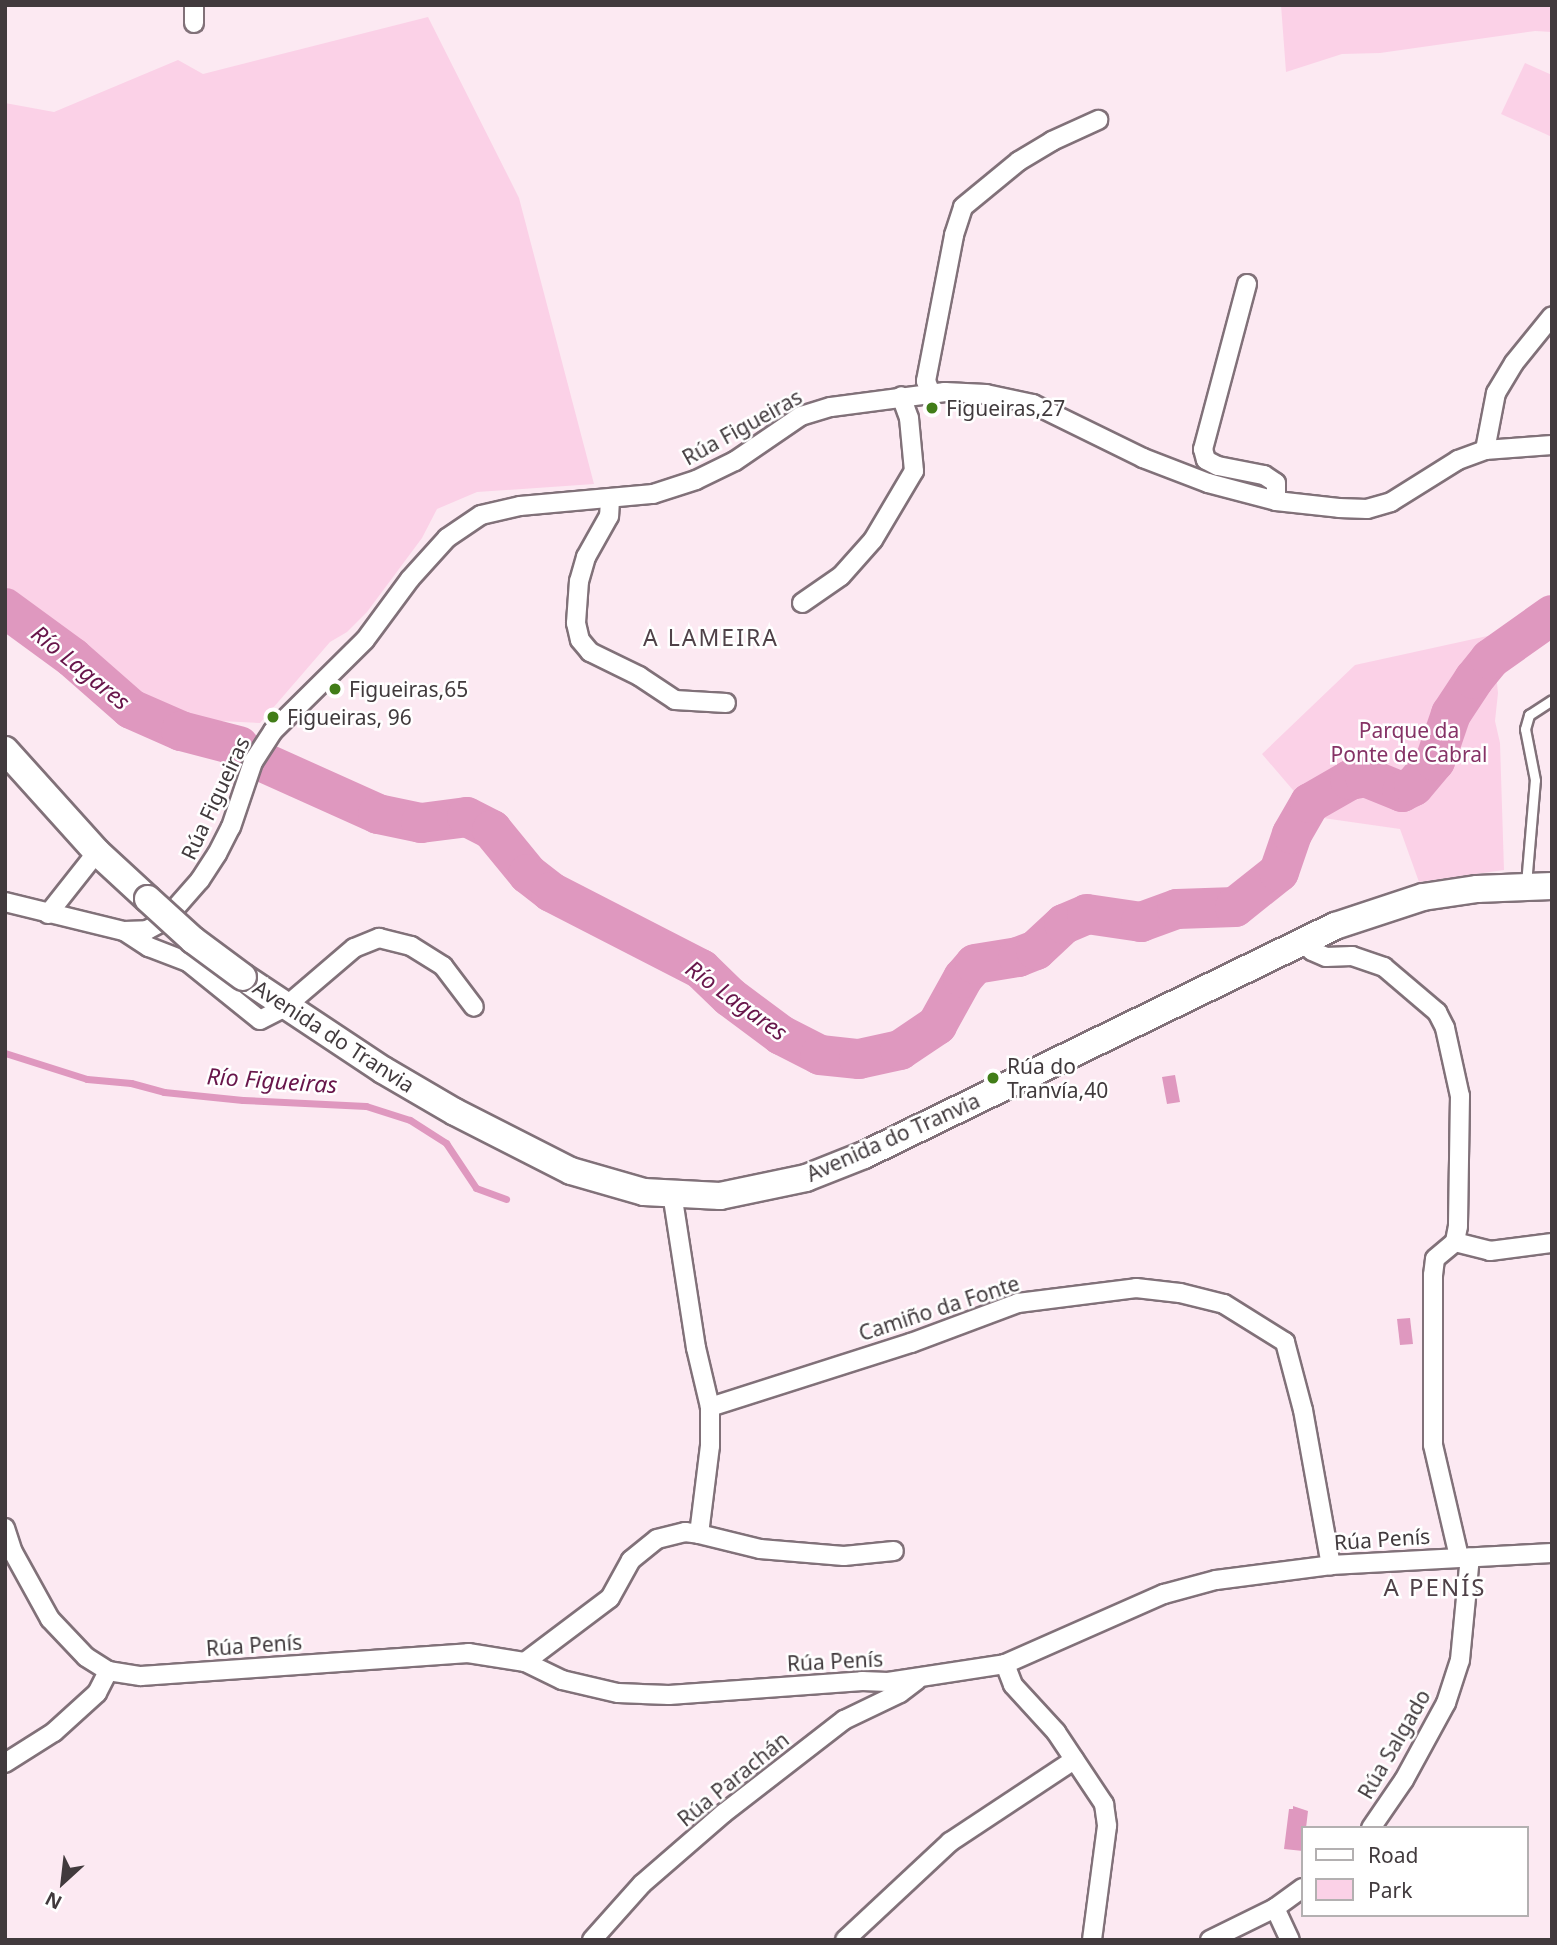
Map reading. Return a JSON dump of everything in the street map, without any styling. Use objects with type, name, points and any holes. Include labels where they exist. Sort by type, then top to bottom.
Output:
[{"type":"main road","name":"Avenida do Tranvia","points":[[5,750],[97,852],[148,899],[193,940],[285,1007],[383,1070],[535,1153],[609,1184],[644,1192],[720,1196],[806,1178],[864,1155],[1303,941],[1357,918],[1423,897],[1539,886]]},
{"type":"street","points":[[931,393],[926,382],[954,235],[963,206],[1019,161],[1052,141],[1098,120]]},
{"type":"street","points":[[1247,284],[1203,449],[1206,460],[1218,466],[1264,475],[1276,484],[1276,501]]},
{"type":"street","points":[[1485,450],[1496,393],[1514,363],[1552,316]]},
{"type":"street","name":"Rúa Figueiras","points":[[5,902],[124,931],[147,930],[164,921],[201,880],[231,827],[253,762],[273,732],[365,640],[410,579],[447,538],[481,514],[520,506],[653,494],[696,480],[735,461],[801,416],[831,407],[931,393],[986,394],[1033,404],[1143,458],[1208,483],[1276,501],[1367,509],[1391,502],[1458,460],[1485,450],[1552,445]]},
{"type":"street","points":[[802,603],[841,576],[873,540],[914,471],[909,418],[901,396]]},
{"type":"street","points":[[610,499],[609,516],[586,557],[579,581],[576,623],[580,640],[590,652],[639,676],[676,699],[726,703]]},
{"type":"street","points":[[48,914],[97,852]]},
{"type":"street","points":[[124,931],[149,947],[188,962],[260,1020],[285,1007],[354,948],[379,938],[411,946],[443,966],[474,1007]]},
{"type":"street","points":[[1303,941],[1312,951],[1326,957],[1352,957],[1384,967],[1437,1012],[1446,1028],[1460,1096],[1458,1226],[1455,1242],[1490,1251],[1552,1243]]},
{"type":"street","points":[[672,1193],[696,1348],[710,1407],[710,1446],[699,1534]]},
{"type":"street","name":"Rúa Salgado","points":[[1372,1826],[1404,1780],[1446,1703],[1460,1660],[1464,1557],[1433,1445],[1432,1432],[1433,1275],[1435,1259],[1455,1242]]},
{"type":"street","name":"Camiño da Fonte","points":[[710,1407],[911,1343],[1018,1303],[1136,1288],[1180,1293],[1224,1304],[1285,1342],[1303,1410],[1331,1565]]},
{"type":"street","name":"Rúa Penís","points":[[5,1528],[13,1552],[50,1619],[86,1657],[108,1671],[141,1676],[468,1653],[525,1662],[562,1680],[618,1693],[668,1695],[920,1678],[1005,1664],[1164,1594],[1216,1580],[1331,1565],[1552,1553]]},
{"type":"street","points":[[525,1662],[610,1598],[631,1560],[657,1539],[685,1532],[760,1549],[802,1553],[844,1556],[894,1551]]},
{"type":"street","points":[[1005,1664],[1013,1685],[1056,1732],[1104,1804],[1107,1826],[1093,1940]]},
{"type":"street","points":[[5,1763],[54,1732],[97,1693],[108,1671]]},
{"type":"street","name":"Rúa Parachán","points":[[592,1940],[642,1884],[724,1813],[844,1720],[900,1693],[920,1678]]},
{"type":"street","points":[[845,1940],[950,1842],[1074,1760]]},
{"type":"street","points":[[1210,1940],[1275,1908],[1302,1889]]},
{"type":"street","points":[[1275,1908],[1290,1940]]},
{"type":"lane","points":[[1539,886],[1535,780],[1525,729],[1529,715],[1552,700]]},
{"type":"green space","points":[[1281,5],[1552,5],[1552,32],[1535,31],[1380,53],[1342,54],[1286,72]]},
{"type":"green space","points":[[428,17],[519,198],[594,484],[477,492],[437,509],[422,538],[367,612],[347,632],[330,642],[260,723],[199,720],[140,701],[98,658],[5,591],[5,103],[54,112],[178,60],[203,74]]},
{"type":"green space","points":[[1525,63],[1552,75],[1552,137],[1501,114]]},
{"type":"green space","name":"Parque da Ponte de Cabral","points":[[1492,635],[1498,693],[1495,721],[1500,743],[1504,870],[1419,882],[1400,829],[1316,817],[1262,754],[1355,665]]},
{"type":"shaded area","points":[[1175,1075],[1180,1102],[1167,1104],[1162,1077]]},
{"type":"shaded area","points":[[1410,1318],[1413,1344],[1400,1345],[1397,1319]]},
{"type":"shaded area","points":[[1293,1806],[1308,1811],[1306,1826],[1302,1826],[1302,1851],[1284,1849],[1289,1809],[1293,1809]]},
{"type":"waterway","name":"Río Lagares","points":[[5,608],[73,658],[131,709],[181,731],[239,746]]},
{"type":"waterway","name":"Río Lagares","points":[[267,764],[378,814],[421,823],[467,817],[492,830],[528,874],[551,892],[701,969],[730,997],[781,1035],[820,1055],[859,1059],[900,1050],[937,1025],[963,978],[975,964],[1018,957],[1036,950],[1064,924],[1087,914],[1141,922],[1177,909],[1235,907],[1279,872],[1292,834],[1310,803],[1350,780],[1365,777],[1402,792],[1414,786],[1435,761],[1451,714],[1490,659],[1552,615]]},
{"type":"waterway","name":"Río Figueiras","points":[[5,1053],[87,1079],[131,1083],[164,1092],[243,1100],[366,1106],[410,1120],[446,1143],[476,1188],[506,1199]]},
{"type":"place","name":"Figueiras,27","points":[[932,408]]},
{"type":"place","name":"Figueiras,65","points":[[335,689]]},
{"type":"place","name":"Figueiras, 96","points":[[273,717]]},
{"type":"place","name":"Rúa do Tranvía,40","points":[[993,1078]]},
{"type":"district","name":"A LAMEIRA","points":[[711,637]]},
{"type":"district","name":"A PENÍS","points":[[1435,1587]]}]
